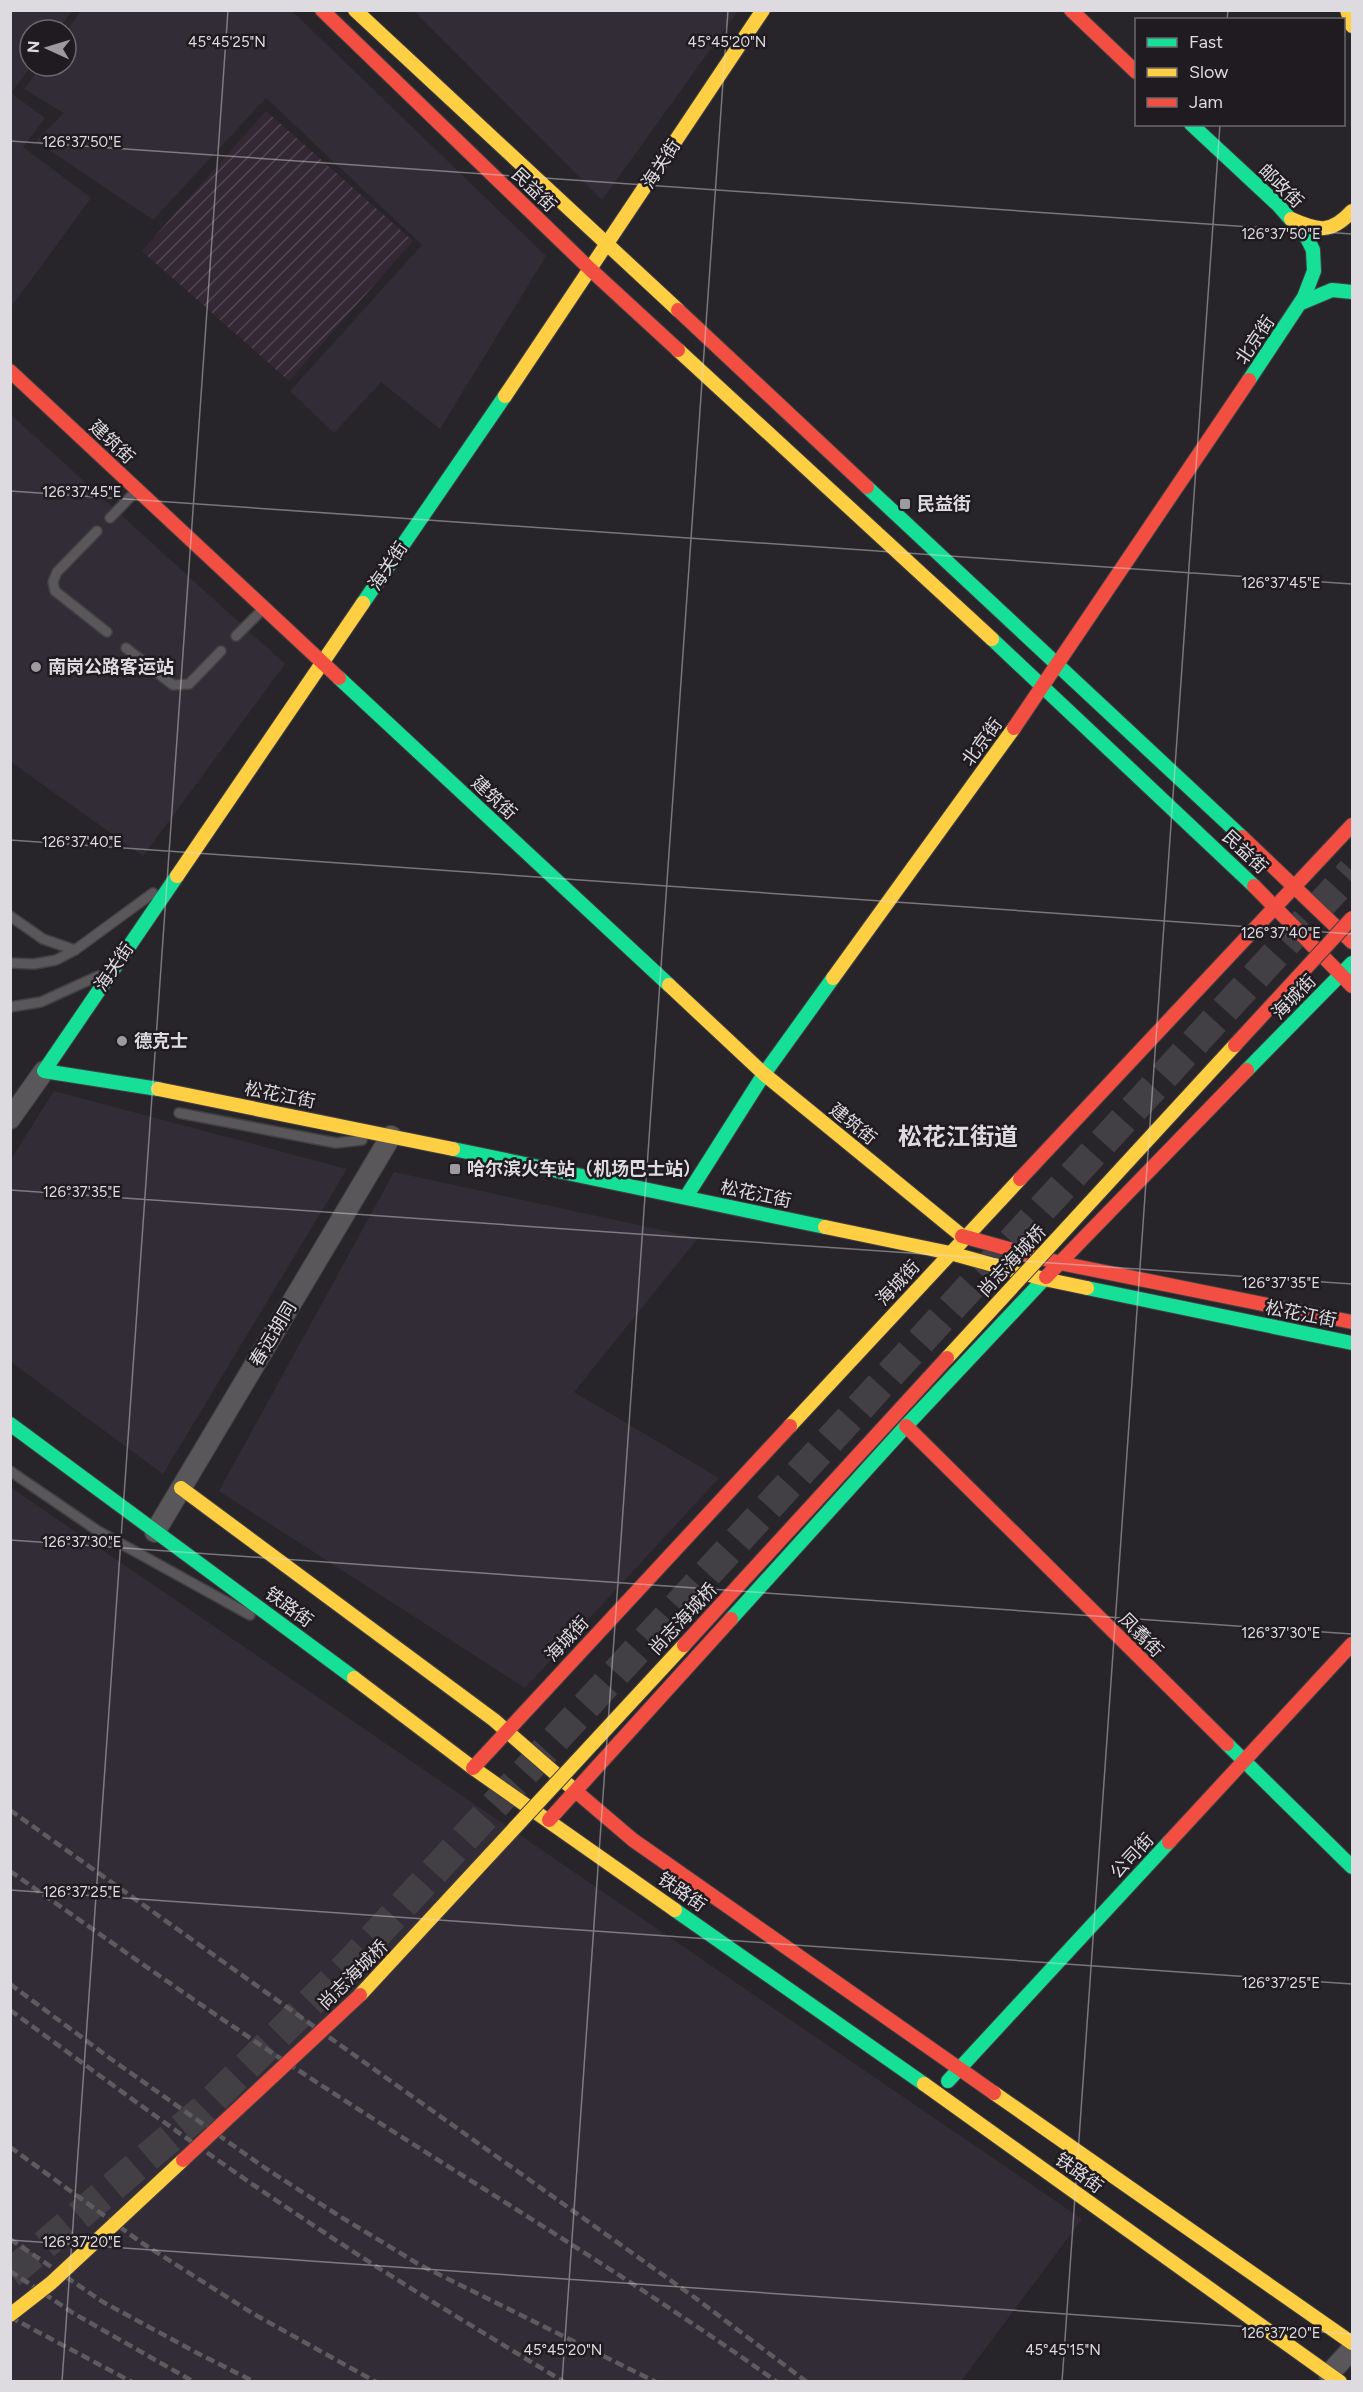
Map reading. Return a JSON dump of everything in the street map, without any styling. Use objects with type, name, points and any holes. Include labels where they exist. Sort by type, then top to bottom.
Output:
[{"type":"main road","name":"民益街","points":[[322,10],[591,270],[1044,686],[1275,906],[1353,986]]},
{"type":"main road","name":"民益街","points":[[355,10],[606,247],[1058,665],[1353,942]]},
{"type":"main road","name":"海关街","points":[[44,1071],[591,270],[763,10]]},
{"type":"main road","points":[[1071,10],[1135,70]]},
{"type":"main road","points":[[1347,10],[1353,26]]},
{"type":"main road","name":"邮政街","points":[[1193,126],[1291,219],[1311,243],[1315,261],[1310,283],[1301,303]]},
{"type":"main road","points":[[1291,219],[1312,228],[1330,230],[1341,224],[1353,211]]},
{"type":"main road","points":[[1301,303],[1331,289],[1339,288],[1353,292]]},
{"type":"main road","name":"北京街","points":[[686,1197],[764,1074],[1044,686],[1301,303]]},
{"type":"main road","name":"建筑街","points":[[10,371],[764,1074],[964,1238]]},
{"type":"main road","name":"海城街","points":[[472,1768],[964,1238],[1353,825]]},
{"type":"main road","name":"尚志海城桥","points":[[10,2316],[51,2283],[369,1987],[1353,918]]},
{"type":"main road","name":"海城街","points":[[549,1820],[906,1426],[1044,1279],[1353,963]]},
{"type":"main road","name":"松花江街","points":[[44,1071],[127,1083],[686,1197],[950,1253],[1044,1279],[1353,1343]]},
{"type":"main road","name":"松花江街","points":[[964,1238],[1060,1263],[1353,1322]]},
{"type":"main road","name":"铁路街","points":[[10,1424],[333,1662],[472,1768],[937,2093],[1334,2378]]},
{"type":"main road","name":"凤翥街","points":[[906,1426],[1244,1762],[1353,1867]]},
{"type":"main road","name":"铁路街","points":[[181,1488],[507,1731],[633,1840],[1353,2343]]},
{"type":"main road","name":"公司街","points":[[937,2093],[1353,1644]]},
{"type":"street","name":"海关街","points":[[10,1119],[44,1071]]},
{"type":"street","name":"春远胡同","points":[[155,1532],[391,1136]]},
{"type":"street","points":[[1334,2378],[1353,2349]]},
{"type":"lane","points":[[110,518],[137,489]]},
{"type":"lane","points":[[97,531],[57,572],[53,582],[55,591],[107,632]]},
{"type":"lane","points":[[236,636],[264,608]]},
{"type":"lane","points":[[126,648],[173,685],[181,686],[189,684],[221,651]]},
{"type":"lane","points":[[10,963],[34,964],[56,960],[75,950],[175,878]]},
{"type":"lane","points":[[10,916],[43,939],[75,950]]},
{"type":"lane","points":[[10,1007],[41,1002],[114,968]]},
{"type":"lane","points":[[179,1113],[336,1143],[391,1136]]},
{"type":"lane","points":[[10,1471],[98,1531],[333,1662]]},
{"type":"shaded area","points":[[11,10],[72,11],[67,18],[18,18],[18,78],[22,78],[11,93]]},
{"type":"shaded area","points":[[81,11],[292,11],[546,256],[440,429],[381,382],[334,433],[290,391],[422,245],[266,98],[153,220],[36,141],[64,113],[24,89],[32,78],[78,78],[78,18],[76,18]]},
{"type":"shaded area","points":[[414,11],[738,11],[602,200]]},
{"type":"shaded area","points":[[11,93],[45,118],[23,147],[91,198],[11,307]]},
{"type":"shaded area","points":[[266,111],[413,241],[289,381],[142,251]]},
{"type":"shaded area","points":[[10,414],[285,664],[143,856],[11,762]]},
{"type":"shaded area","points":[[54,1091],[347,1169],[163,1474],[11,1362],[11,1159]]},
{"type":"shaded area","points":[[394,1172],[698,1238],[574,1392],[719,1478],[525,1688],[219,1491]]},
{"type":"shaded area","points":[[10,1487],[1082,2219],[961,2381],[11,2381]]},
{"type":"tunnel","points":[[10,2274],[203,2110],[351,1962],[1352,871]]},
{"type":"railway","points":[[10,1810],[694,2297],[807,2382]]},
{"type":"railway","points":[[10,1871],[270,2051],[622,2277],[777,2382]]},
{"type":"railway","points":[[10,1984],[265,2168],[341,2217],[420,2265],[656,2382]]},
{"type":"railway","points":[[10,2010],[166,2124],[285,2206],[444,2309],[564,2382]]},
{"type":"railway","points":[[10,2147],[142,2243],[252,2313],[376,2382]]},
{"type":"railway","points":[[10,2239],[103,2302],[255,2382]]},
{"type":"railway","points":[[10,2271],[73,2313],[194,2382]]},
{"type":"railway","points":[[10,2317],[132,2382]]},
{"type":"traffic: fast","points":[[1193,126],[1278,205],[1307,238],[1313,250],[1314,271],[1304,297],[1249,380]]},
{"type":"traffic: fast","points":[[1301,303],[1332,290],[1352,292]]},
{"type":"traffic: fast","points":[[363,603],[505,396]]},
{"type":"traffic: fast","points":[[867,487],[1242,837]]},
{"type":"traffic: fast","points":[[992,639],[1254,886]]},
{"type":"traffic: fast","points":[[339,678],[669,985]]},
{"type":"traffic: fast","points":[[158,1089],[44,1071],[177,876]]},
{"type":"traffic: fast","points":[[1247,1070],[1352,963]]},
{"type":"traffic: fast","points":[[686,1197],[764,1074],[833,978]]},
{"type":"traffic: fast","points":[[453,1149],[825,1227]]},
{"type":"traffic: fast","points":[[731,1619],[906,1426],[1046,1277]]},
{"type":"traffic: fast","points":[[1087,1288],[1352,1343]]},
{"type":"traffic: fast","points":[[10,1424],[354,1678]]},
{"type":"traffic: fast","points":[[1227,1744],[1352,1867]]},
{"type":"traffic: fast","points":[[948,2081],[1169,1842]]},
{"type":"traffic: fast","points":[[675,1910],[924,2084]]},
{"type":"traffic: slow","points":[[355,10],[678,310]]},
{"type":"traffic: slow","points":[[505,396],[763,10]]},
{"type":"traffic: slow","points":[[1347,10],[1352,26]]},
{"type":"traffic: slow","points":[[1291,219],[1309,226],[1324,228],[1337,224],[1352,211]]},
{"type":"traffic: slow","points":[[678,350],[992,639]]},
{"type":"traffic: slow","points":[[177,876],[363,603]]},
{"type":"traffic: slow","points":[[833,978],[1014,728]]},
{"type":"traffic: slow","points":[[669,985],[764,1074],[962,1236]]},
{"type":"traffic: slow","points":[[947,1358],[1235,1045]]},
{"type":"traffic: slow","points":[[158,1089],[453,1149]]},
{"type":"traffic: slow","points":[[790,1426],[1020,1179]]},
{"type":"traffic: slow","points":[[825,1227],[950,1253],[1044,1279],[1087,1288]]},
{"type":"traffic: slow","points":[[181,1488],[494,1720],[579,1794]]},
{"type":"traffic: slow","points":[[360,1995],[684,1645]]},
{"type":"traffic: slow","points":[[354,1678],[473,1768],[675,1910]]},
{"type":"traffic: slow","points":[[924,2084],[1340,2382]]},
{"type":"traffic: slow","points":[[994,2093],[1352,2343]]},
{"type":"traffic: slow","points":[[10,2315],[51,2283],[183,2160]]},
{"type":"traffic: jam","points":[[322,10],[591,270],[678,350]]},
{"type":"traffic: jam","points":[[1071,10],[1135,71]]},
{"type":"traffic: jam","points":[[678,310],[867,487]]},
{"type":"traffic: jam","points":[[10,371],[339,678]]},
{"type":"traffic: jam","points":[[1014,728],[1249,380]]},
{"type":"traffic: jam","points":[[1020,1179],[1352,825]]},
{"type":"traffic: jam","points":[[1242,837],[1352,942]]},
{"type":"traffic: jam","points":[[1254,886],[1352,986]]},
{"type":"traffic: jam","points":[[1235,1045],[1352,918]]},
{"type":"traffic: jam","points":[[1046,1277],[1247,1070]]},
{"type":"traffic: jam","points":[[962,1236],[1060,1263],[1352,1322]]},
{"type":"traffic: jam","points":[[684,1645],[947,1358]]},
{"type":"traffic: jam","points":[[473,1768],[790,1426]]},
{"type":"traffic: jam","points":[[906,1426],[1227,1744]]},
{"type":"traffic: jam","points":[[549,1820],[731,1619]]},
{"type":"traffic: jam","points":[[1169,1842],[1352,1644]]},
{"type":"traffic: jam","points":[[579,1794],[633,1840],[994,2093]]},
{"type":"traffic: jam","points":[[183,2160],[360,1995]]},
{"type":"place","name":"民益街","points":[[905,504]]},
{"type":"place","name":"南岗公路客运站","points":[[36,667]]},
{"type":"place","name":"德克士","points":[[122,1041]]},
{"type":"place","name":"哈尔滨火车站（机场巴士站）","points":[[455,1169]]},
{"type":"district","name":"松花江街道","points":[[958,1136]]}]
